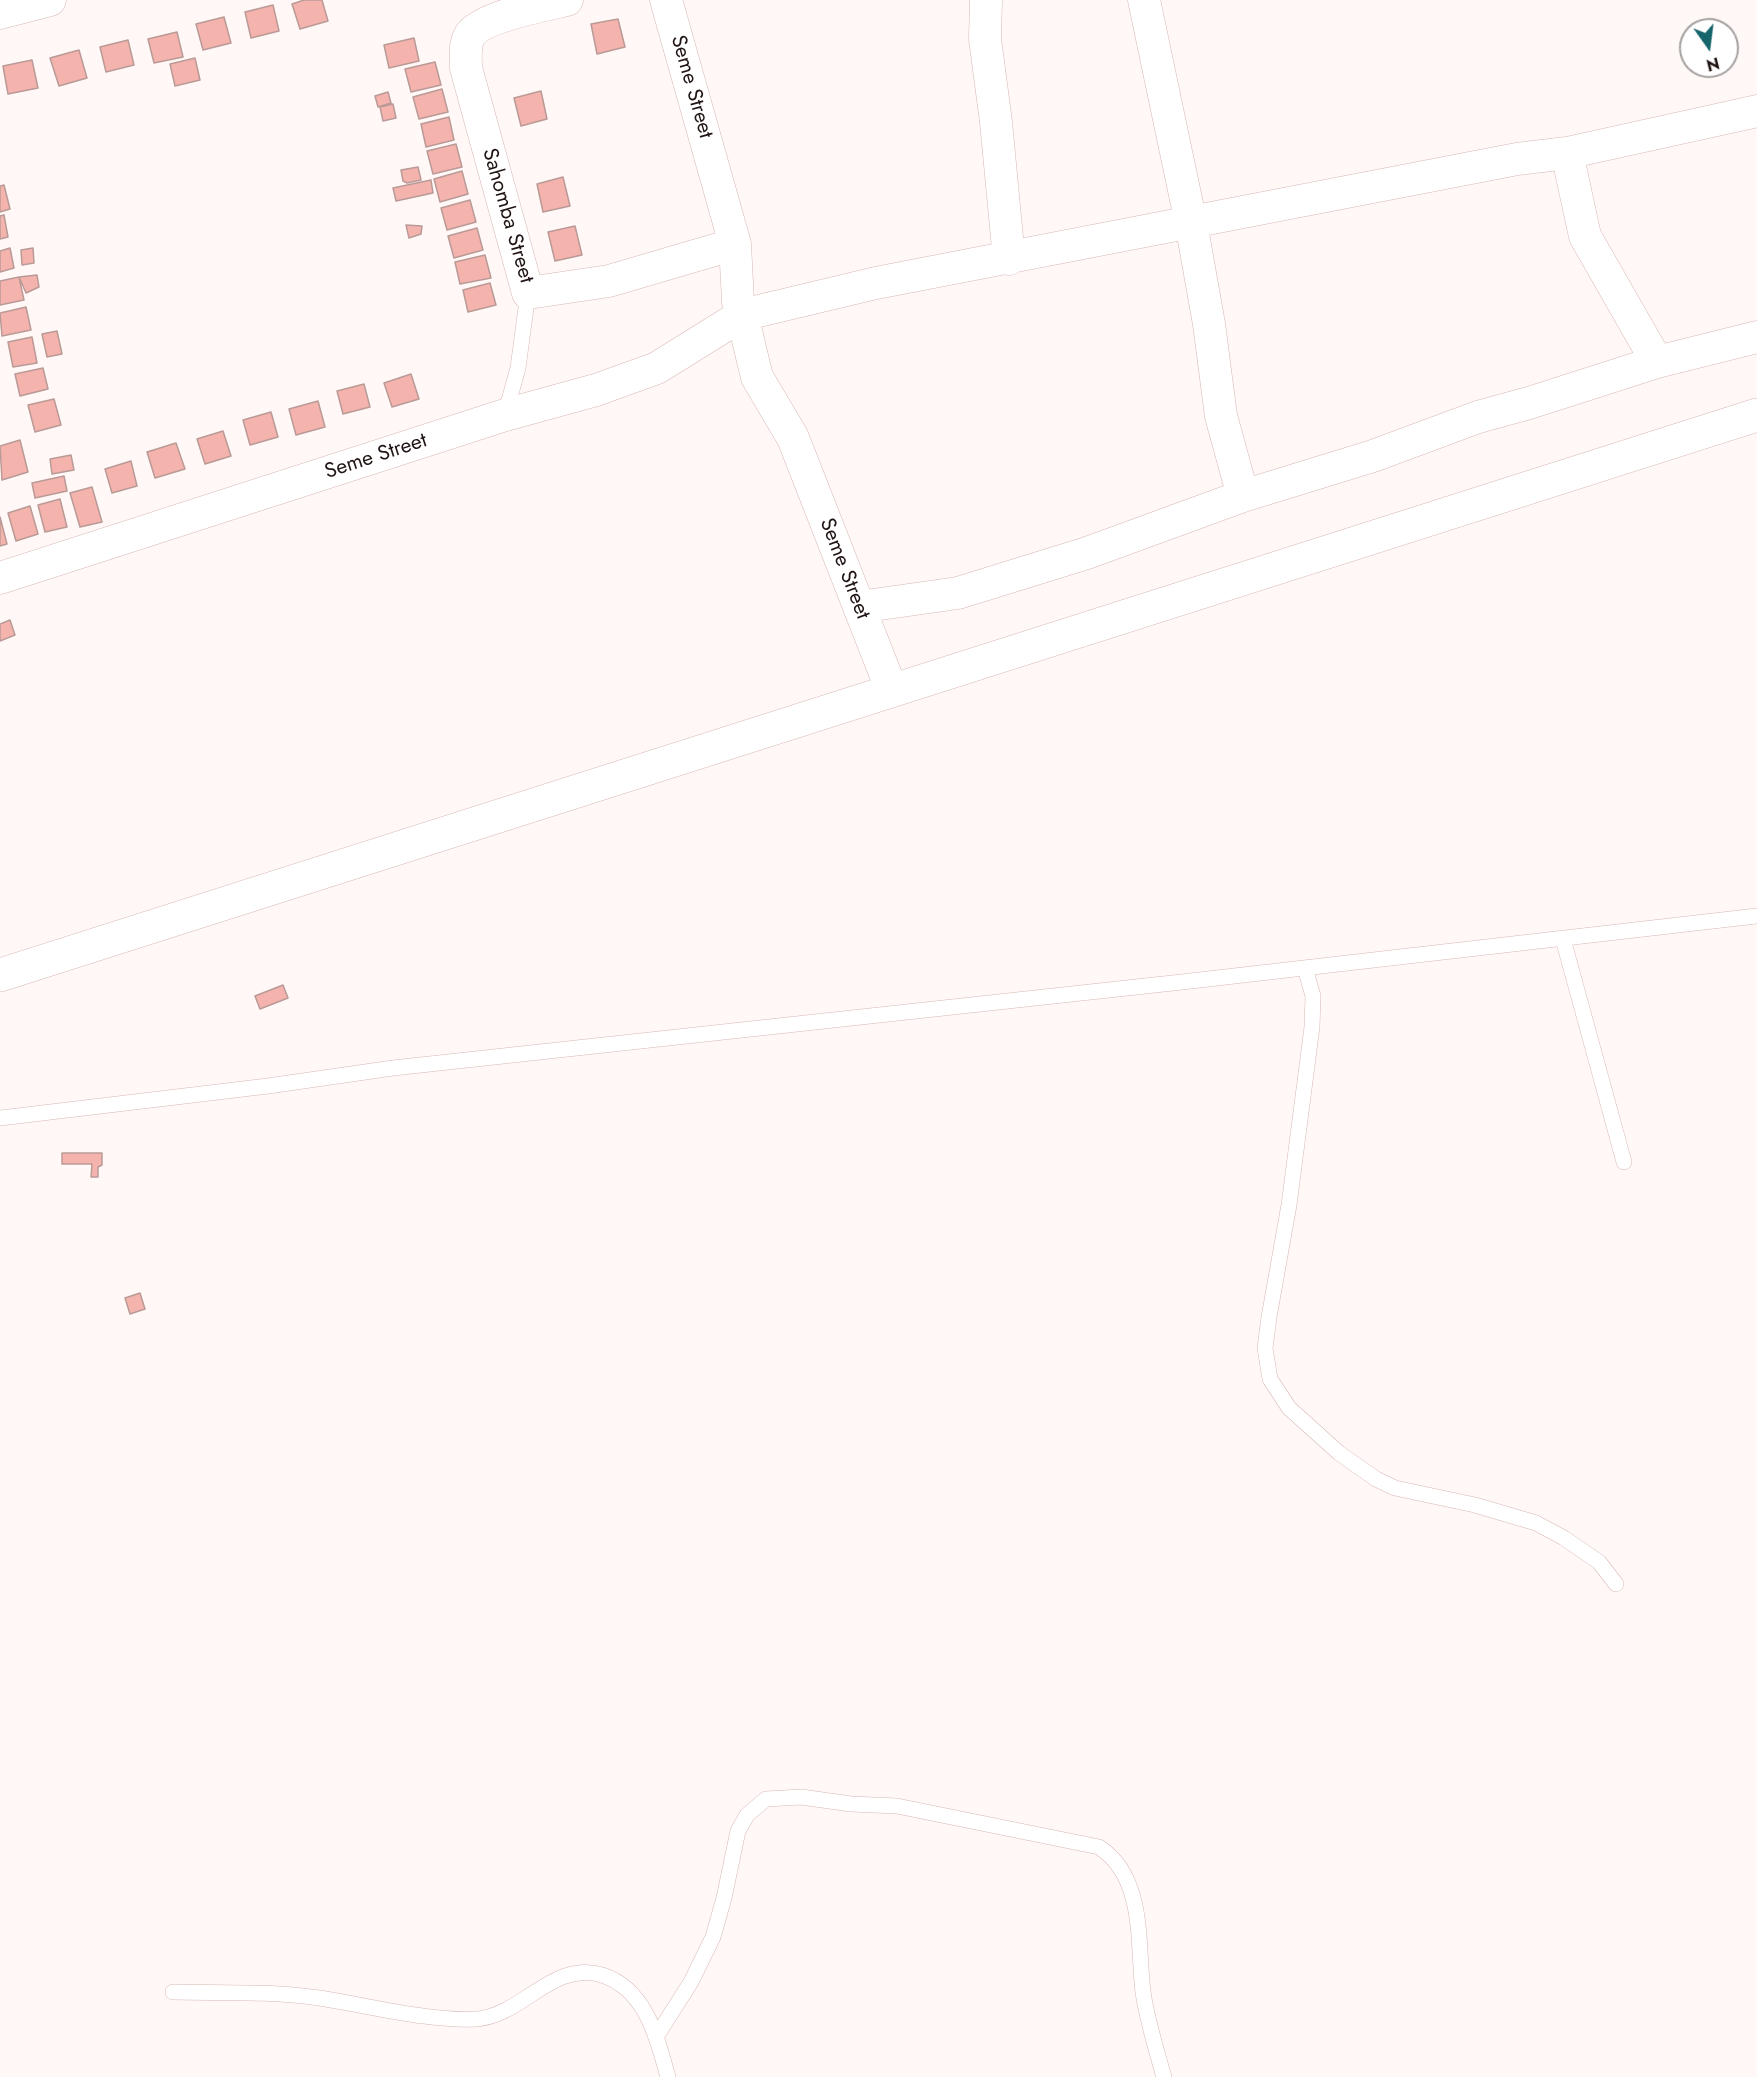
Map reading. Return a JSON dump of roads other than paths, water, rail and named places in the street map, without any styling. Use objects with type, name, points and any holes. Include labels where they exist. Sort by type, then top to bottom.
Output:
[{"type":"main road","points":[[0,975],[1757,416]]},
{"type":"street","points":[[0,13],[50,0]]},
{"type":"street","name":"Sahomba Street","points":[[567,0],[513,13],[496,20],[470,34],[465,46],[466,68],[528,293],[609,281],[735,244]]},
{"type":"street","name":"Seme Street","points":[[666,0],[735,244],[738,302],[757,376],[793,438],[892,692]]},
{"type":"street","points":[[986,0],[985,39],[996,122],[1009,259]]},
{"type":"street","points":[[1144,0],[1191,223],[1209,324],[1221,416],[1243,496]]},
{"type":"street","points":[[742,315],[876,283],[1517,159],[1567,153],[1757,111]]},
{"type":"street","points":[[1567,153],[1585,236],[1657,362]]},
{"type":"street","name":"Seme Street","points":[[0,578],[506,415],[596,390],[657,368],[742,315]]},
{"type":"street","points":[[859,607],[958,593],[1087,553],[1243,496],[1374,456],[1478,417],[1529,404],[1657,362],[1757,337]]},
{"type":"lane","points":[[506,415],[518,368],[528,293]]},
{"type":"lane","points":[[0,1118],[256,1088],[393,1068],[1757,916]]},
{"type":"lane","points":[[1563,939],[1624,1162]]},
{"type":"lane","points":[[1305,968],[1314,996],[1289,1205],[1265,1348],[1270,1379],[1289,1408],[1339,1453],[1376,1479],[1395,1488],[1484,1507],[1536,1523],[1564,1538],[1599,1562],[1616,1584]]},
{"type":"lane","points":[[656,2037],[691,1982],[713,1937],[724,1898],[731,1854],[738,1831],[747,1815],[766,1799],[801,1797],[851,1804],[897,1806],[1099,1847],[1107,1852],[1121,1872],[1136,1907],[1144,1994],[1164,2077]]},
{"type":"lane","points":[[173,1992],[316,1998],[456,2019],[474,2019],[505,2012],[535,1990],[557,1979],[572,1973],[588,1972],[611,1979],[639,2001],[656,2037],[668,2077]]}]
